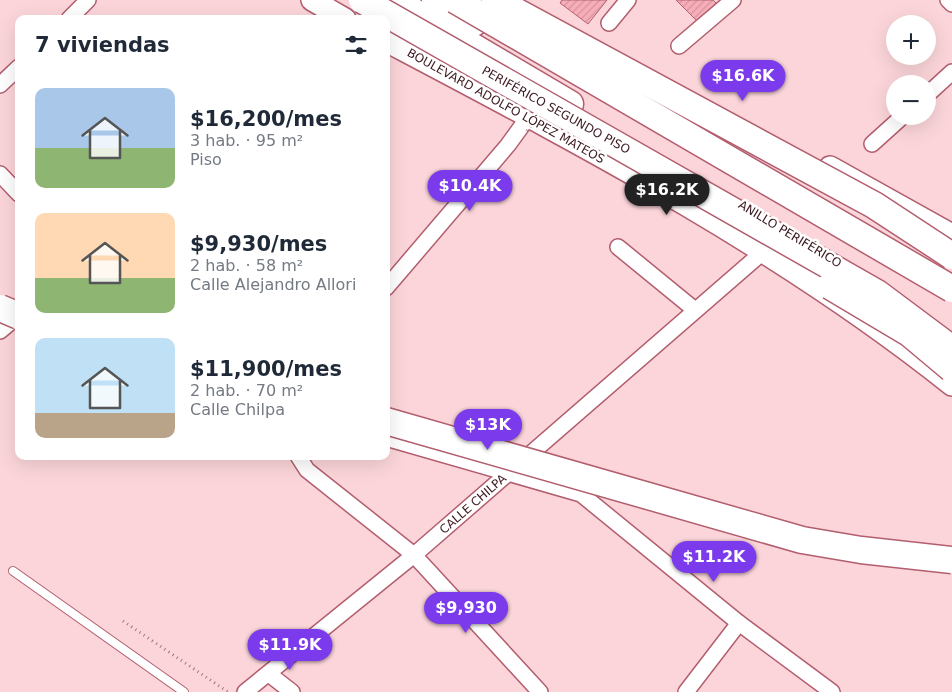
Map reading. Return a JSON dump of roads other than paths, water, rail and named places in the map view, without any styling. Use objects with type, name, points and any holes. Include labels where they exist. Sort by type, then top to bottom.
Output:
[{"type":"highway","name":"PERIFÉRICO SEGUNDO PISO","points":[[362,0],[388,15]]},
{"type":"highway","points":[[389,0],[441,54],[909,333],[952,369]]},
{"type":"highway","name":"ANILLO PERIFÉRICO","points":[[394,0],[924,314],[952,334]]},
{"type":"highway","name":"ANILLO PERIFÉRICO","points":[[435,0],[936,290],[952,302]]},
{"type":"highway","points":[[455,0],[952,289]]},
{"type":"highway","points":[[496,0],[874,205],[952,256]]},
{"type":"highway","name":"PERIFÉRICO SEGUNDO PISO","points":[[390,16],[877,293],[952,348]]},
{"type":"highway","points":[[390,422],[802,540],[861,550],[952,560]]},
{"type":"main road","points":[[312,0],[338,15]]},
{"type":"main road","points":[[516,0],[647,74],[863,184],[952,235]]},
{"type":"main road","name":"BOULEVARD ADOLFO LÓPEZ MATEOS","points":[[390,43],[528,116],[764,251],[903,346],[952,385]]},
{"type":"street","points":[[72,15],[88,0]]},
{"type":"street","points":[[609,23],[628,0]]},
{"type":"street","points":[[679,46],[733,0]]},
{"type":"street","points":[[948,0],[952,4]]},
{"type":"street","points":[[0,85],[15,71]]},
{"type":"street","points":[[936,87],[952,72]]},
{"type":"street","points":[[390,283],[508,145],[528,116]]},
{"type":"street","points":[[872,144],[893,125]]},
{"type":"street","points":[[0,174],[15,190]]},
{"type":"street","points":[[618,247],[695,310]]},
{"type":"street","name":"CALLE CHILPA","points":[[245,692],[414,555],[764,251]]},
{"type":"street","points":[[390,439],[580,494],[739,623],[832,692]]},
{"type":"street","points":[[301,460],[307,470],[414,555],[540,692]]},
{"type":"street","points":[[686,692],[739,623]]},
{"type":"street","points":[[269,674],[292,692]]},
{"type":"lane","points":[[14,571],[184,692]]}]
